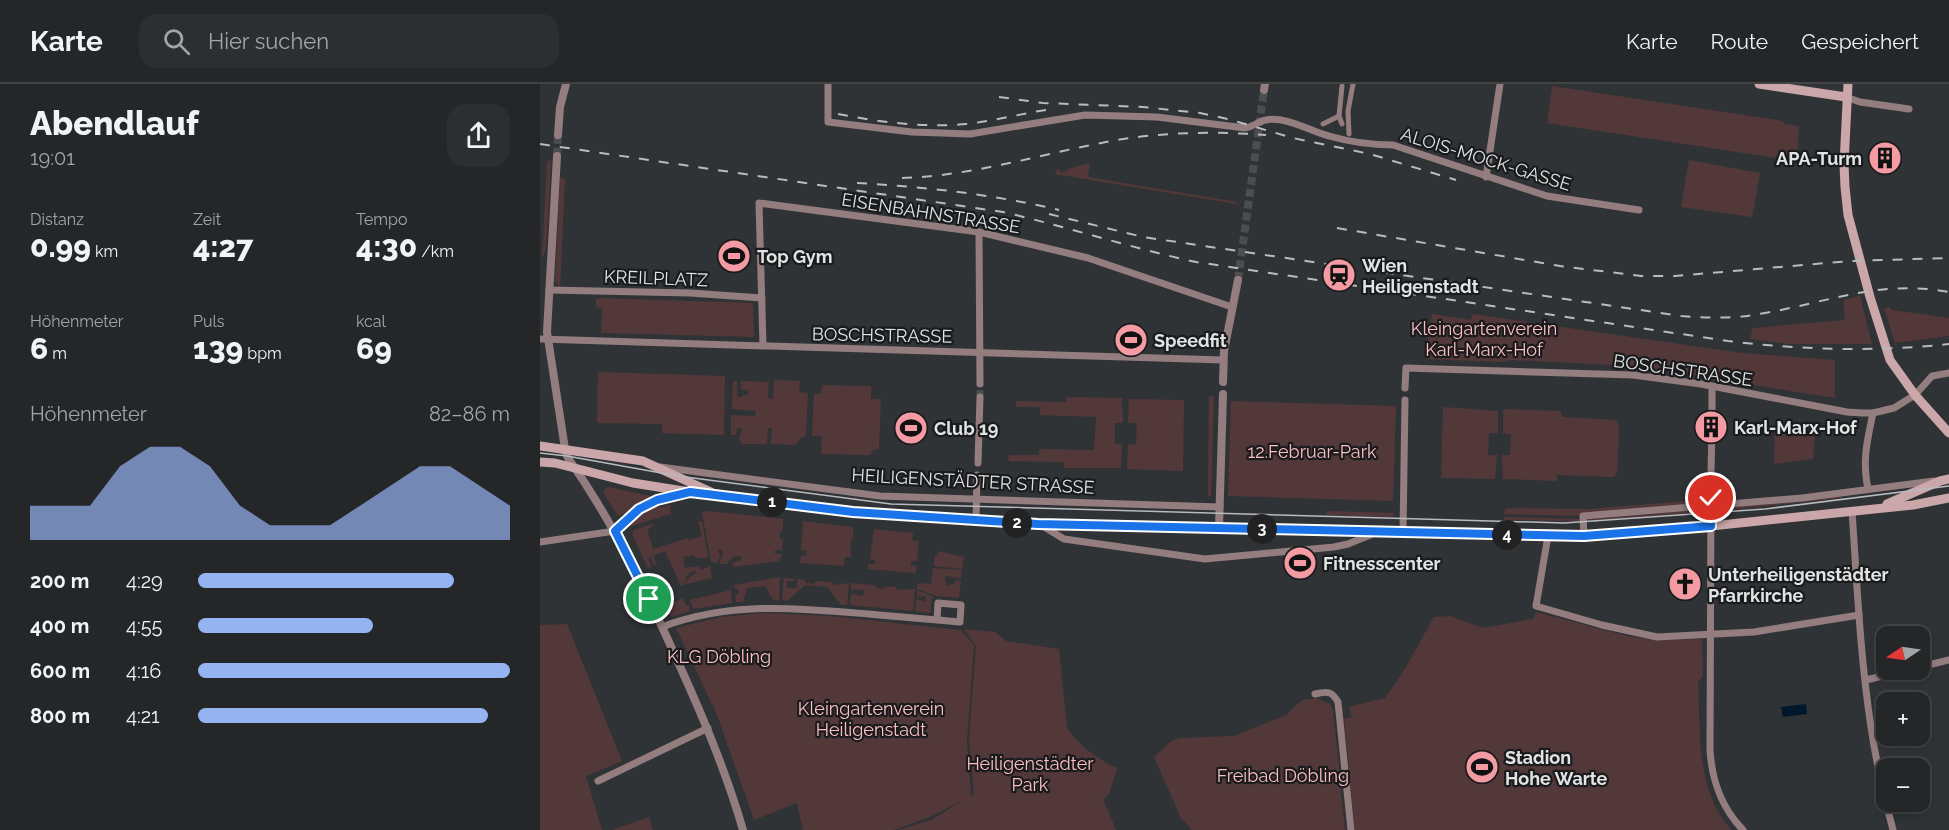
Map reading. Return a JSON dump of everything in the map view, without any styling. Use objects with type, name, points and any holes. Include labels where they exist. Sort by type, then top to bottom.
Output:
[{"type":"main road","points":[[1759,84],[1846,97]]},
{"type":"main road","points":[[1848,84],[1844,164],[1848,215],[1870,297],[1890,360],[1915,395],[1949,433]]},
{"type":"main road","name":"HEILIGENSTÄDTER STRASSE","points":[[540,447],[643,461],[719,495]]},
{"type":"main road","name":"HEILIGENSTÄDTER STRASSE","points":[[540,462],[633,483],[690,492],[853,512],[1038,524],[1584,536],[1711,526],[1913,505],[1949,498]]},
{"type":"main road","name":"HEILIGENSTÄDTER STRASSE","points":[[1873,508],[1944,480]]},
{"type":"street","points":[[558,135],[562,94],[566,84]]},
{"type":"street","name":"ALOIS-MOCK-GASSE","points":[[828,84],[828,122],[912,132],[970,134],[1085,115],[1157,117],[1245,128],[1264,120],[1275,120],[1307,127],[1328,136],[1375,145],[1394,145],[1547,196],[1639,210]]},
{"type":"street","points":[[1486,177],[1500,84]]},
{"type":"street","points":[[1349,132],[1348,117],[1352,87],[1339,85],[1339,116],[1342,126],[1349,132],[1356,134]]},
{"type":"street","points":[[1846,97],[1860,102],[1909,109]]},
{"type":"street","points":[[1323,124],[1339,116]]},
{"type":"street","points":[[557,156],[544,340],[565,449],[568,458],[615,531],[662,627],[708,728],[743,830]]},
{"type":"street","name":"EISENBAHNSTRASSE","points":[[763,346],[759,204],[979,232],[1088,258],[1232,307]]},
{"type":"street","points":[[979,232],[980,384]]},
{"type":"street","points":[[1223,382],[1223,360],[1238,280]]},
{"type":"street","name":"KREILPLATZ","points":[[549,290],[690,293],[762,298]]},
{"type":"street","name":"BOSCHSTRASSE","points":[[544,340],[1223,360]]},
{"type":"street","name":"BOSCHSTRASSE","points":[[1405,388],[1406,368],[1633,375],[1701,384],[1712,388],[1847,412],[1873,413],[1894,408],[1915,395],[1932,376],[1949,373]]},
{"type":"street","points":[[1712,388],[1712,416]]},
{"type":"street","points":[[1219,528],[1223,394]]},
{"type":"street","points":[[978,463],[980,397]]},
{"type":"street","points":[[1403,533],[1405,400]]},
{"type":"street","points":[[1868,489],[1864,469],[1873,413]]},
{"type":"street","points":[[1711,471],[1712,429]]},
{"type":"street","name":"HEILIGENSTÄDTER STRASSE","points":[[654,466],[880,496],[1220,507]]},
{"type":"street","points":[[976,520],[977,476]]},
{"type":"street","name":"HEILIGENSTÄDTER STRASSE","points":[[1584,536],[1583,516],[1802,498],[1944,480]]},
{"type":"street","points":[[1711,484],[1711,772],[1718,795],[1743,830]]},
{"type":"street","points":[[540,542],[615,531],[639,509],[657,500],[690,492]]},
{"type":"street","points":[[1852,511],[1870,725],[1893,830]]},
{"type":"street","name":"HEILIGENSTÄDTER STRASSE","points":[[1038,524],[1064,539],[1205,559],[1334,547],[1348,544],[1376,532]]},
{"type":"street","points":[[1548,536],[1536,606],[1602,626],[1657,637],[1711,635],[1754,632],[1859,615]]},
{"type":"street","points":[[662,627],[706,614],[773,607],[937,620]]},
{"type":"street","points":[[1930,665],[1949,660]]},
{"type":"street","points":[[1866,680],[1876,678]]},
{"type":"street","points":[[1315,694],[1326,691],[1331,693],[1338,702],[1351,830]]},
{"type":"street","points":[[598,781],[708,728]]},
{"type":"green space","points":[[1552,86],[1783,121],[1784,124],[1799,126],[1797,161],[1547,123]]},
{"type":"green space","points":[[551,159],[548,219],[545,252],[542,259],[547,162]]},
{"type":"green space","points":[[1689,160],[1760,173],[1752,217],[1681,207]]},
{"type":"green space","points":[[1090,163],[1088,177],[1237,202],[1237,204],[1055,174],[1058,169],[1062,173]]},
{"type":"green space","points":[[560,177],[565,179],[560,287],[555,281]]},
{"type":"green space","points":[[1860,296],[1872,344],[1790,344],[1750,339],[1753,328],[1845,320],[1843,300]]},
{"type":"green space","points":[[600,298],[753,303],[754,337],[601,333],[602,308],[596,307],[596,300]]},
{"type":"green space","points":[[1889,307],[1892,310],[1949,318],[1949,336],[1895,343],[1884,308]]},
{"type":"green space","name":"Kleingartenverein Karl-Marx-Hof","points":[[1432,314],[1471,320],[1472,314],[1742,353],[1835,360],[1835,398],[1633,366],[1512,360],[1501,362],[1425,359]]},
{"type":"green space","points":[[598,372],[725,376],[724,435],[662,433],[662,424],[597,423]]},
{"type":"green space","points":[[774,380],[800,381],[799,392],[808,393],[806,436],[799,439],[796,445],[771,444],[772,428],[768,428],[767,444],[742,444],[739,439],[742,428],[737,428],[736,435],[731,435],[731,415],[755,416],[756,411],[732,409],[733,381],[737,381],[737,397],[748,395],[748,390],[741,390],[741,381],[769,382],[768,398],[773,399]]},
{"type":"green space","points":[[822,385],[871,386],[871,399],[881,399],[879,449],[874,449],[870,455],[821,454],[822,436],[812,436],[814,394],[821,394]]},
{"type":"green space","points":[[1209,396],[1214,397],[1211,496],[1208,496]]},
{"type":"green space","points":[[1067,397],[1122,398],[1123,423],[1115,423],[1115,444],[1122,444],[1121,468],[1064,468],[1064,462],[1008,461],[1009,455],[1039,455],[1039,449],[1094,450],[1096,417],[1040,415],[1040,407],[1016,407],[1016,401],[1066,402]]},
{"type":"green space","points":[[1129,399],[1184,400],[1183,471],[1127,469],[1128,445],[1136,444],[1137,423],[1128,423]]},
{"type":"green space","name":"12.Februar-Park","points":[[1231,401],[1396,406],[1393,501],[1228,496]]},
{"type":"green space","points":[[1443,407],[1498,411],[1498,433],[1489,433],[1488,455],[1497,455],[1495,479],[1441,478]]},
{"type":"green space","points":[[1505,409],[1561,411],[1562,417],[1617,420],[1619,428],[1617,473],[1614,477],[1557,475],[1557,481],[1503,479],[1502,455],[1510,455],[1511,434],[1503,433],[1503,411]]},
{"type":"green space","points":[[1775,429],[1815,436],[1813,459],[1774,464]]},
{"type":"green space","points":[[608,487],[652,497],[620,516],[617,515],[604,494],[604,490]]},
{"type":"green space","points":[[1842,496],[1842,498],[1717,511],[1717,508]]},
{"type":"green space","points":[[1701,500],[1703,504],[1580,516],[1504,514],[1505,509],[1510,508],[1588,509]]},
{"type":"green space","points":[[658,505],[660,508],[670,505],[671,514],[632,526],[629,524],[648,509]]},
{"type":"green space","points":[[1703,510],[1703,512],[1586,521],[1588,519]]},
{"type":"green space","points":[[1328,511],[1393,513],[1393,517],[1327,515]]},
{"type":"green space","points":[[702,512],[783,519],[783,530],[780,532],[780,538],[783,540],[782,550],[775,550],[775,554],[782,554],[779,561],[733,567],[732,563],[741,560],[741,556],[734,557],[728,561],[728,564],[719,564],[723,554],[722,550],[718,550],[720,555],[717,563],[711,562]]},
{"type":"green space","points":[[1504,517],[1580,519],[1580,521],[1504,520]]},
{"type":"green space","points":[[702,521],[708,558],[695,558],[695,555],[683,557],[685,568],[699,566],[700,570],[710,566],[712,578],[686,584],[687,579],[696,573],[695,570],[686,576],[685,585],[681,586],[665,551],[653,556],[657,565],[654,566],[651,557],[648,558],[652,567],[648,568],[632,534],[634,530],[653,524],[654,526],[647,529],[653,549],[702,536],[698,522]]},
{"type":"green space","points":[[803,521],[853,527],[853,538],[850,541],[851,557],[845,557],[844,566],[800,563],[801,555],[806,556],[807,551],[801,550]]},
{"type":"green space","points":[[874,529],[913,533],[912,540],[919,541],[917,561],[911,561],[911,565],[917,566],[915,573],[868,569],[868,564],[875,564],[875,560],[870,559]]},
{"type":"green space","points":[[938,551],[964,557],[962,569],[934,566],[935,555],[938,555]]},
{"type":"green space","points":[[933,568],[962,570],[961,578],[945,576],[946,586],[954,584],[957,580],[961,581],[959,598],[937,596],[917,589],[918,583],[931,584]]},
{"type":"green space","points":[[780,577],[779,601],[773,600],[765,586],[747,588],[743,602],[736,602],[735,596],[739,593],[734,585]]},
{"type":"green space","points":[[784,578],[795,581],[787,581],[787,588],[797,588],[797,579],[813,584],[817,581],[831,582],[835,585],[849,583],[847,605],[841,605],[827,587],[805,585],[784,601],[782,599]]},
{"type":"green space","points":[[851,583],[874,585],[883,589],[886,586],[895,587],[898,590],[915,589],[913,611],[850,605],[851,594],[863,596],[864,590],[851,591]]},
{"type":"green space","points":[[666,590],[672,603],[683,598],[686,606],[689,605],[690,611],[671,617],[660,593]]},
{"type":"green space","points":[[731,590],[732,603],[693,609],[690,600]]},
{"type":"green space","points":[[917,590],[934,597],[930,613],[915,611],[916,599],[925,602],[926,596],[917,597]]},
{"type":"green space","points":[[1536,612],[1627,636],[1657,640],[1702,639],[1703,676],[1698,682],[1702,760],[1711,796],[1731,830],[1355,830],[1344,719],[1352,717],[1349,707],[1385,698],[1403,672],[1434,617],[1450,616],[1483,628],[1533,619]]},
{"type":"green space","points":[[763,613],[830,616],[960,630],[974,645],[967,740],[971,796],[974,794],[969,740],[976,646],[964,629],[995,632],[1006,641],[1059,649],[1067,728],[1089,751],[1117,768],[1109,794],[1103,799],[1116,830],[899,830],[933,819],[965,799],[932,816],[894,830],[803,830],[797,803],[754,820],[717,715],[676,628],[721,617]]},
{"type":"green space","points":[[567,624],[622,761],[586,776],[602,830],[540,830],[540,625]]},
{"type":"green space","name":"Freibad Döbling","points":[[1317,698],[1330,704],[1333,711],[1340,776],[1337,781],[1340,785],[1345,830],[1192,830],[1181,818],[1154,757],[1171,741],[1180,738],[1234,736],[1286,715],[1302,700]]},
{"type":"green space","points":[[649,817],[653,830],[612,830]]},
{"type":"water","points":[[1806,704],[1807,714],[1783,717],[1781,707]]},
{"type":"tunnel","points":[[1238,280],[1264,90]]},
{"type":"tunnel","points":[[557,156],[558,135]]},
{"type":"tunnel","points":[[980,384],[980,397]]},
{"type":"tram line","points":[[540,453],[678,476],[891,504],[1564,523],[1765,509],[1949,486]]},
{"type":"railway","points":[[999,97],[1043,103],[1143,107],[1200,113],[1293,138],[1370,154],[1456,180]]},
{"type":"railway","points":[[838,114],[901,124],[950,125],[977,123],[1052,109]]},
{"type":"railway","points":[[902,178],[979,169],[1145,136],[1206,133],[1266,135]]},
{"type":"railway","points":[[540,144],[1003,212],[1196,262],[1728,341],[1838,349],[1949,344]]},
{"type":"railway","points":[[857,183],[958,192],[1059,210]]},
{"type":"railway","points":[[1049,214],[1143,237],[1681,316],[1720,318],[1749,316],[1876,290],[1899,288],[1949,292]]},
{"type":"railway","points":[[1337,228],[1560,266],[1641,276],[1675,276],[1850,261],[1949,258]]},
{"type":"place","name":"APA-Turm","points":[[1885,158]]},
{"type":"place","name":"Top Gym","points":[[734,256]]},
{"type":"place","name":"Wien Heiligenstadt","points":[[1339,275]]},
{"type":"place","name":"Speedfit","points":[[1131,340]]},
{"type":"place","name":"Karl-Marx-Hof","points":[[1711,427]]},
{"type":"place","name":"Club 19","points":[[911,428]]},
{"type":"place","name":"Fitnesscenter","points":[[1300,563]]},
{"type":"place","name":"Unterheiligenstädter Pfarrkirche","points":[[1685,584]]},
{"type":"place","name":"Stadion Hohe Warte","points":[[1482,767]]},
{"type":"route","points":[[649,599],[615,531],[639,509],[657,500],[690,492],[853,512],[1038,524],[1584,536],[1711,526],[1711,498]]},
{"type":"park label","name":"KLG Döbling","points":[[719,656]]},
{"type":"park label","name":"Kleingartenverein Heiligenstadt","points":[[871,718]]},
{"type":"park label","name":"Heiligenstädter Park","points":[[1030,773]]}]
